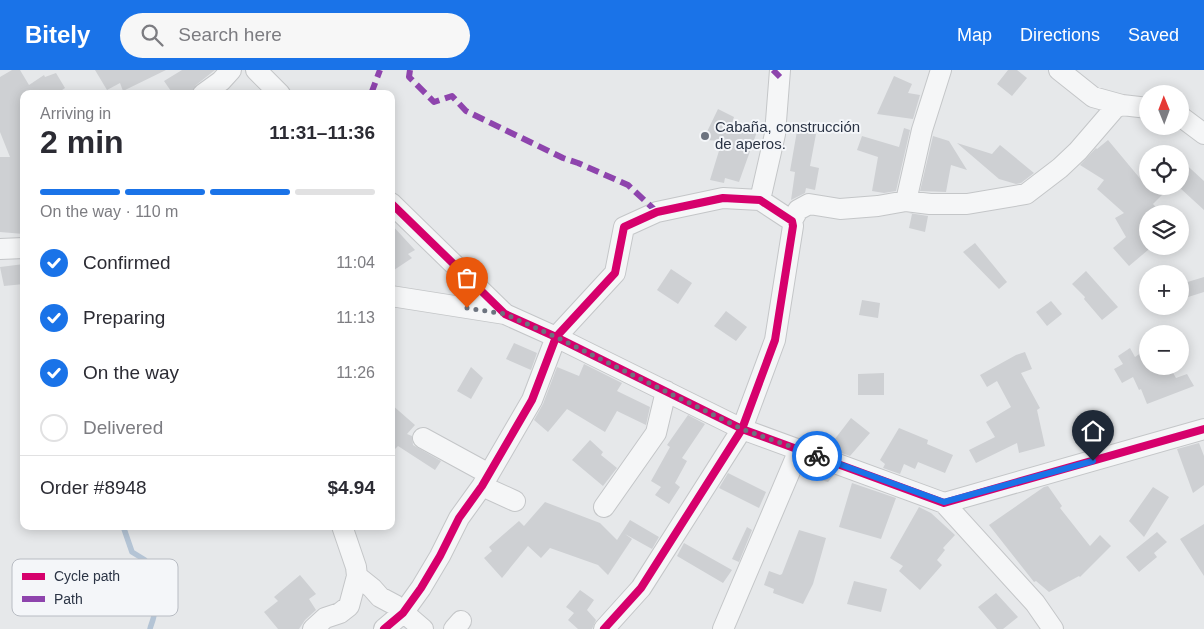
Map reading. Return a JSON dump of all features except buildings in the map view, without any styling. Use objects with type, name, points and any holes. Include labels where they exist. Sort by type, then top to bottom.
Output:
[{"type":"street","points":[[209,90],[231,70]]},
{"type":"street","points":[[256,70],[276,90]]},
{"type":"street","points":[[760,200],[775,134],[780,70]]},
{"type":"street","points":[[906,201],[922,130],[941,70]]},
{"type":"street","points":[[1059,70],[1092,97],[1122,105],[1139,107]]},
{"type":"street","points":[[604,629],[641,588],[742,429],[775,340],[793,232],[792,221],[798,210],[809,204],[840,209],[906,201],[930,204],[967,204],[1026,194],[1078,151],[1115,108],[1122,105]]},
{"type":"street","points":[[1189,123],[1204,134]]},
{"type":"street","points":[[384,629],[403,613],[421,588],[459,518],[486,480],[532,400],[556,337],[615,273],[624,227],[657,212],[723,198],[760,200],[792,221]]},
{"type":"street","points":[[395,207],[505,314]]},
{"type":"street","points":[[0,249],[20,248]]},
{"type":"street","points":[[395,297],[505,314],[556,337],[742,429],[944,502],[1035,604],[1053,629]]},
{"type":"street","points":[[604,507],[656,433],[666,391]]},
{"type":"street","points":[[944,502],[1204,429]]},
{"type":"street","points":[[424,438],[515,501]]},
{"type":"street","points":[[723,629],[799,450]]},
{"type":"street","points":[[313,629],[324,618],[340,614],[349,606],[357,576],[356,567],[343,530]]},
{"type":"street","points":[[357,576],[380,597],[395,605],[422,629]]},
{"type":"waterway","points":[[124,530],[132,552],[143,559]]},
{"type":"waterway","points":[[150,629],[154,616]]},
{"type":"marked path","points":[[372,90],[380,70]]},
{"type":"marked path","points":[[410,70],[409,77],[434,102],[452,96],[466,111],[563,158],[628,185],[657,212]]},
{"type":"marked path","points":[[773,70],[780,77]]},
{"type":"cycle path","points":[[384,629],[403,613],[421,588],[459,518],[482,486],[532,400],[556,337],[615,273],[624,227],[657,212],[723,198],[760,200],[792,221],[793,226],[775,340],[742,429],[641,588],[604,629]]},
{"type":"cycle path","points":[[395,207],[505,314],[556,337],[742,429],[944,503],[1204,429]]},
{"type":"way so far","points":[[467,308],[505,314],[556,337],[742,429],[817,456]]},
{"type":"place","name":"Cabaña, construcción de aperos.","points":[[705,136]]},
{"type":"route","points":[[817,456],[944,502],[1093,461]]}]
